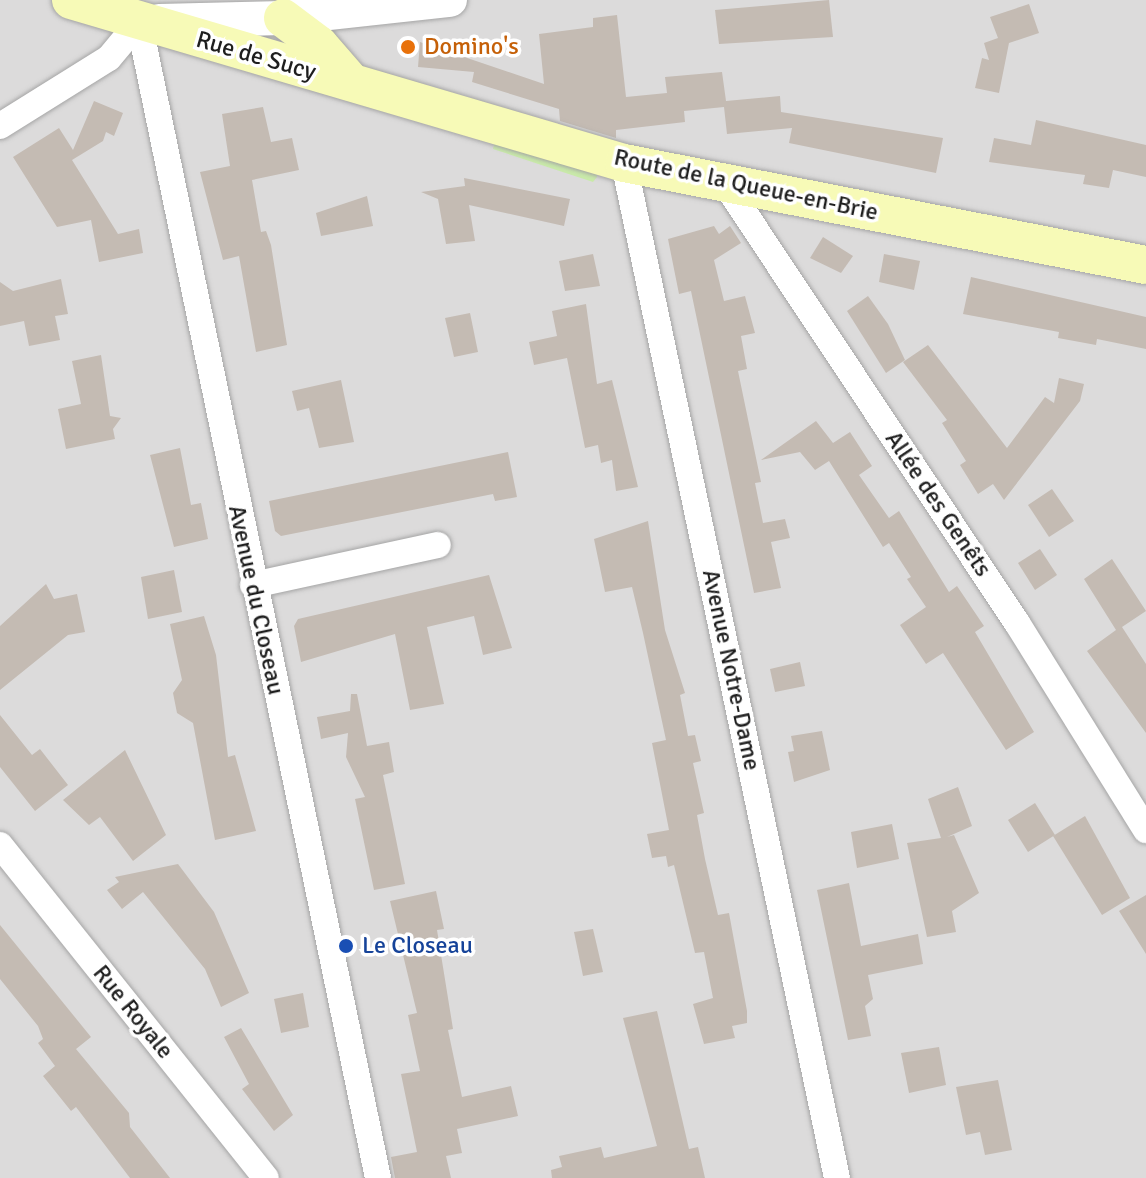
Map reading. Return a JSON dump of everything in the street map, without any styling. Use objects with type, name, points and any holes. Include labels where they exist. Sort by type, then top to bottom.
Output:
[{"type":"main road","name":"Rue de Sucy","points":[[71,0],[259,59],[351,82]]},
{"type":"main road","name":"Rue de Sucy","points":[[283,18],[319,45],[351,82]]},
{"type":"main road","name":"Route de la Queue-en-Brie","points":[[351,82],[624,163],[1146,265]]},
{"type":"street","points":[[0,126],[109,58],[139,22],[283,18],[450,0]]},
{"type":"street","points":[[259,59],[319,45],[365,9]]},
{"type":"street","name":"Avenue du Closeau","points":[[139,22],[378,1178]]},
{"type":"street","name":"Avenue Notre-Dame","points":[[624,163],[837,1178]]},
{"type":"street","name":"Allée des Genêts","points":[[724,182],[1017,623],[1146,830]]},
{"type":"street","points":[[253,585],[438,545]]},
{"type":"street","name":"Rue Royale","points":[[0,845],[266,1178]]},
{"type":"shaded area","points":[[0,0],[1146,0],[1146,1178],[0,1178]]},
{"type":"green space","points":[[495,140],[597,172],[597,177],[593,182],[493,149]]},
{"type":"building","points":[[829,0],[833,37],[719,44],[715,10]]},
{"type":"building","points":[[1029,4],[1039,33],[1009,43],[999,93],[975,88],[982,58],[989,60],[984,43],[998,38],[990,17]]},
{"type":"building","points":[[617,15],[626,97],[667,93],[665,77],[722,72],[726,101],[780,96],[781,112],[943,138],[936,173],[789,143],[792,128],[727,134],[724,107],[684,111],[685,122],[616,130],[616,138],[560,121],[559,109],[472,82],[474,72],[418,67],[420,42],[544,84],[539,34],[593,27],[593,18]]},
{"type":"building","points":[[94,101],[123,113],[114,136],[106,132],[103,141],[72,160],[118,234],[139,229],[143,253],[99,262],[91,220],[57,227],[13,157],[59,128],[73,150]]},
{"type":"building","points":[[263,107],[271,142],[292,138],[299,170],[252,180],[261,232],[266,231],[271,245],[287,345],[256,352],[239,256],[223,260],[200,172],[230,166],[222,114]]},
{"type":"building","points":[[1036,120],[1146,145],[1146,177],[1113,170],[1109,188],[1083,184],[1085,175],[989,162],[994,138],[1031,145]]},
{"type":"building","points":[[464,178],[570,199],[564,226],[469,205],[475,241],[446,244],[438,199],[421,192],[465,186]]},
{"type":"building","points":[[367,196],[373,226],[321,236],[316,213]]},
{"type":"building","points":[[714,226],[719,234],[730,226],[741,243],[714,260],[724,301],[745,296],[755,333],[741,336],[747,369],[738,371],[761,482],[755,483],[763,523],[785,519],[790,538],[771,542],[781,588],[754,593],[691,291],[679,294],[668,239]]},
{"type":"building","points":[[823,237],[853,256],[841,273],[810,258]]},
{"type":"building","points":[[593,254],[600,286],[565,291],[559,261]]},
{"type":"building","points":[[884,254],[920,261],[914,290],[879,282]]},
{"type":"building","points":[[971,277],[1146,317],[1146,349],[1097,339],[1096,345],[1058,338],[1059,332],[963,314]]},
{"type":"building","points":[[61,279],[68,314],[55,316],[60,340],[29,346],[24,321],[0,326],[0,282],[13,291]]},
{"type":"building","points":[[868,296],[888,324],[905,360],[886,373],[847,311]]},
{"type":"building","points":[[586,304],[597,384],[612,380],[638,487],[616,491],[612,460],[601,463],[598,445],[585,448],[567,358],[534,365],[529,342],[557,336],[552,311]]},
{"type":"building","points":[[470,313],[478,352],[454,357],[445,318]]},
{"type":"building","points":[[928,345],[1007,448],[1045,397],[1054,403],[1059,378],[1084,384],[1080,401],[1004,500],[993,484],[978,494],[960,465],[966,461],[942,423],[947,420],[903,362]]},
{"type":"building","points":[[101,355],[110,416],[121,418],[113,429],[115,439],[66,449],[58,409],[81,404],[72,361]]},
{"type":"building","points":[[341,380],[354,442],[319,448],[309,408],[297,411],[292,391]]},
{"type":"building","points":[[816,421],[833,443],[850,432],[872,466],[859,475],[889,518],[899,511],[949,592],[957,586],[984,626],[975,632],[1034,732],[1006,750],[943,653],[926,664],[900,625],[926,607],[907,579],[911,577],[889,543],[883,547],[829,461],[815,470],[800,452],[761,460]]},
{"type":"building","points":[[180,448],[191,505],[201,503],[208,539],[174,547],[150,455]]},
{"type":"building","points":[[508,452],[517,497],[495,501],[493,494],[281,536],[275,531],[269,501]]},
{"type":"building","points":[[1052,489],[1074,521],[1049,537],[1028,505]]},
{"type":"building","points":[[648,521],[665,630],[685,693],[680,695],[688,736],[695,735],[701,761],[693,763],[704,813],[697,815],[705,859],[718,915],[729,913],[747,1011],[747,1023],[732,1026],[735,1038],[704,1044],[693,1004],[713,998],[704,952],[695,953],[674,865],[668,867],[666,856],[652,858],[647,834],[669,830],[652,743],[666,740],[643,633],[632,587],[605,592],[594,539]]},
{"type":"building","points":[[1040,549],[1057,575],[1035,590],[1018,563]]},
{"type":"building","points":[[1112,559],[1146,611],[1122,627],[1146,664],[1146,733],[1087,651],[1116,630],[1084,579]]},
{"type":"building","points":[[174,570],[182,612],[148,619],[141,577]]},
{"type":"building","points":[[489,575],[512,648],[483,655],[474,616],[427,627],[444,704],[410,710],[395,634],[301,662],[294,626],[298,619]]},
{"type":"building","points":[[46,584],[54,599],[77,594],[85,632],[68,635],[0,690],[0,626]]},
{"type":"building","points":[[204,616],[216,655],[228,757],[235,755],[256,831],[215,840],[193,723],[177,713],[173,693],[182,680],[170,624]]},
{"type":"building","points":[[800,662],[805,686],[775,692],[770,669]]},
{"type":"building","points":[[351,694],[357,694],[367,746],[389,742],[394,772],[383,775],[405,884],[374,890],[355,799],[365,797],[346,757],[348,733],[321,739],[317,717],[350,711]]},
{"type":"building","points":[[0,715],[32,755],[40,749],[68,785],[35,811],[0,767]]},
{"type":"building","points":[[822,731],[830,770],[794,782],[788,752],[794,751],[791,736]]},
{"type":"building","points":[[125,750],[166,835],[133,861],[100,817],[89,825],[63,800]]},
{"type":"building","points":[[958,787],[972,826],[947,837],[954,835],[979,893],[952,911],[956,932],[927,937],[907,843],[941,838],[928,799]]},
{"type":"building","points":[[1035,803],[1055,835],[1028,852],[1008,820]]},
{"type":"building","points":[[1085,816],[1130,898],[1102,915],[1053,836]]},
{"type":"building","points":[[892,824],[899,859],[857,868],[851,832]]},
{"type":"building","points":[[178,864],[214,912],[249,993],[221,1007],[205,969],[143,892],[122,909],[107,890],[119,882],[115,877]]},
{"type":"building","points":[[849,883],[861,946],[918,934],[923,964],[868,975],[873,999],[865,1006],[871,1036],[848,1040],[817,890]]},
{"type":"building","points":[[436,891],[444,929],[437,930],[453,1029],[448,1030],[462,1097],[511,1086],[518,1116],[457,1129],[462,1153],[446,1156],[451,1178],[395,1178],[391,1157],[417,1152],[401,1074],[420,1071],[408,1015],[417,1013],[390,901]]},
{"type":"building","points":[[1146,895],[1146,954],[1119,911]]},
{"type":"building","points":[[0,925],[91,1037],[76,1049],[129,1113],[130,1127],[170,1178],[130,1178],[76,1107],[71,1111],[43,1076],[55,1066],[38,1043],[43,1039],[38,1026],[0,979]]},
{"type":"building","points":[[593,929],[603,972],[583,976],[574,932]]},
{"type":"building","points":[[303,993],[309,1027],[281,1033],[274,999]]},
{"type":"building","points":[[657,1011],[689,1149],[698,1147],[705,1178],[552,1178],[551,1170],[562,1167],[559,1156],[601,1147],[604,1158],[657,1146],[623,1018]]},
{"type":"building","points":[[241,1028],[293,1115],[274,1131],[242,1089],[249,1084],[224,1037]]},
{"type":"building","points":[[939,1047],[946,1085],[909,1093],[901,1053]]},
{"type":"building","points":[[998,1080],[1012,1150],[985,1155],[980,1132],[966,1135],[956,1087]]},
{"type":"place","name":"Domino's","points":[[408,47]]},
{"type":"place","name":"Le Closeau","points":[[346,946]]}]
